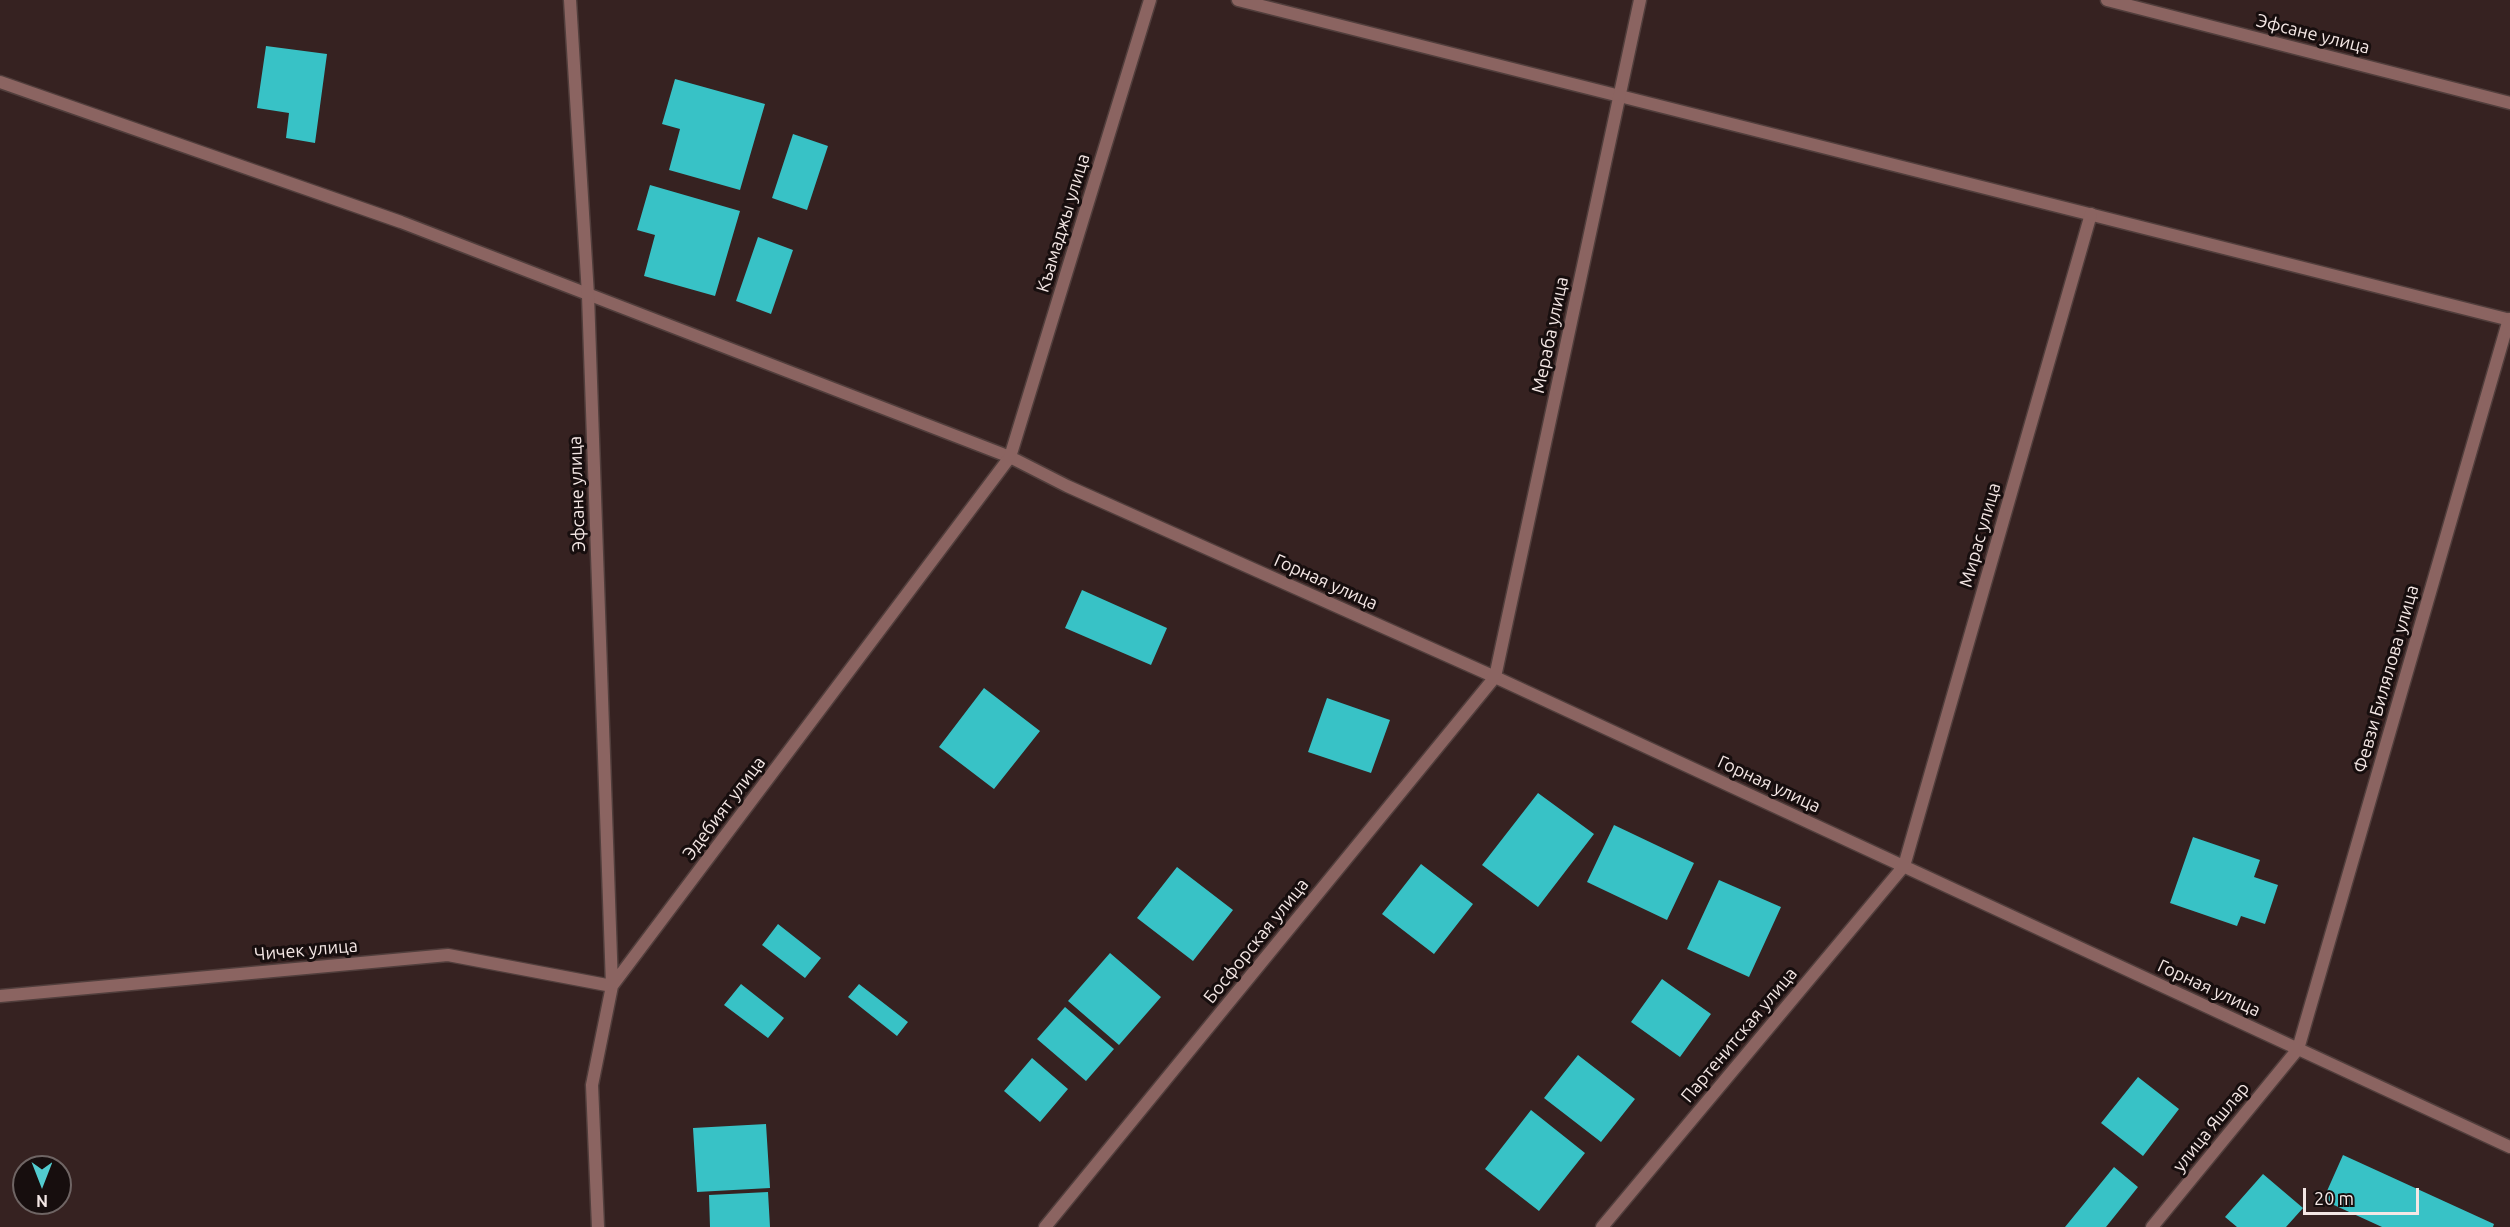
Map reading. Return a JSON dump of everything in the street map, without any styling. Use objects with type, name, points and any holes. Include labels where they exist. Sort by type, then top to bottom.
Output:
[{"type":"street","name":"Эфсане улица","points":[[570,0],[588,295],[612,986]]},
{"type":"street","name":"Къамаджы улица","points":[[1010,457],[1150,0]]},
{"type":"street","points":[[1238,0],[1618,99],[2091,214],[2509,320]]},
{"type":"street","name":"Мераба улица","points":[[1495,677],[1640,0]]},
{"type":"street","name":"Эфсане улица","points":[[2107,0],[2510,103]]},
{"type":"street","name":"Горная улица","points":[[0,82],[401,222],[1010,457],[1067,486],[1495,677],[2510,1147]]},
{"type":"street","name":"Мирас улица","points":[[1904,866],[2091,214]]},
{"type":"street","name":"Февзи Билялова улица","points":[[2298,1049],[2509,320]]},
{"type":"street","name":"Эдебият улица","points":[[598,1227],[592,1086],[612,986],[1010,457]]},
{"type":"street","name":"Босфорская улица","points":[[1045,1227],[1495,677]]},
{"type":"street","name":"Партенитская улица","points":[[1602,1227],[1904,866]]},
{"type":"street","name":"Чичек улица","points":[[0,996],[448,955],[612,986]]},
{"type":"street","name":"улица Яшлар","points":[[2152,1227],[2298,1049]]},
{"type":"building","points":[[266,46],[327,54],[315,143],[286,138],[289,113],[257,108]]},
{"type":"building","points":[[675,79],[765,104],[740,190],[669,170],[680,129],[662,124]]},
{"type":"building","points":[[793,134],[828,146],[807,210],[772,198]]},
{"type":"building","points":[[650,185],[740,211],[715,296],[644,276],[655,235],[637,230]]},
{"type":"building","points":[[758,237],[793,250],[771,314],[736,301]]},
{"type":"building","points":[[1082,590],[1167,628],[1151,665],[1065,628]]},
{"type":"building","points":[[984,688],[1040,731],[994,789],[939,747]]},
{"type":"building","points":[[1327,698],[1390,720],[1371,773],[1308,752]]},
{"type":"building","points":[[1538,793],[1594,834],[1538,907],[1482,865]]},
{"type":"building","points":[[1614,825],[1694,863],[1667,920],[1587,882]]},
{"type":"building","points":[[2193,837],[2260,860],[2254,877],[2278,885],[2265,924],[2241,916],[2237,926],[2170,903]]},
{"type":"building","points":[[1421,864],[1473,904],[1434,954],[1382,914]]},
{"type":"building","points":[[1177,867],[1233,910],[1193,961],[1137,918]]},
{"type":"building","points":[[1719,880],[1781,907],[1749,977],[1687,949]]},
{"type":"building","points":[[778,924],[821,958],[805,978],[762,945]]},
{"type":"building","points":[[1110,953],[1161,997],[1119,1045],[1068,1001]]},
{"type":"building","points":[[1662,979],[1711,1014],[1680,1057],[1631,1022]]},
{"type":"building","points":[[741,984],[784,1018],[768,1038],[724,1005]]},
{"type":"building","points":[[859,984],[908,1022],[897,1036],[848,997]]},
{"type":"building","points":[[1065,1007],[1114,1049],[1086,1081],[1037,1039]]},
{"type":"building","points":[[1578,1055],[1635,1099],[1601,1142],[1544,1098]]},
{"type":"building","points":[[1032,1058],[1068,1089],[1040,1122],[1004,1091]]},
{"type":"building","points":[[2138,1077],[2179,1109],[2143,1156],[2101,1123]]},
{"type":"building","points":[[1531,1110],[1585,1153],[1539,1211],[1485,1169]]},
{"type":"building","points":[[766,1124],[770,1188],[697,1192],[693,1128]]},
{"type":"building","points":[[2343,1155],[2494,1224],[2493,1227],[2382,1227],[2323,1200]]},
{"type":"building","points":[[2114,1167],[2138,1187],[2106,1227],[2065,1227]]},
{"type":"building","points":[[2263,1174],[2303,1208],[2286,1227],[2237,1227],[2225,1217]]},
{"type":"building","points":[[768,1192],[770,1227],[710,1227],[709,1195]]}]
